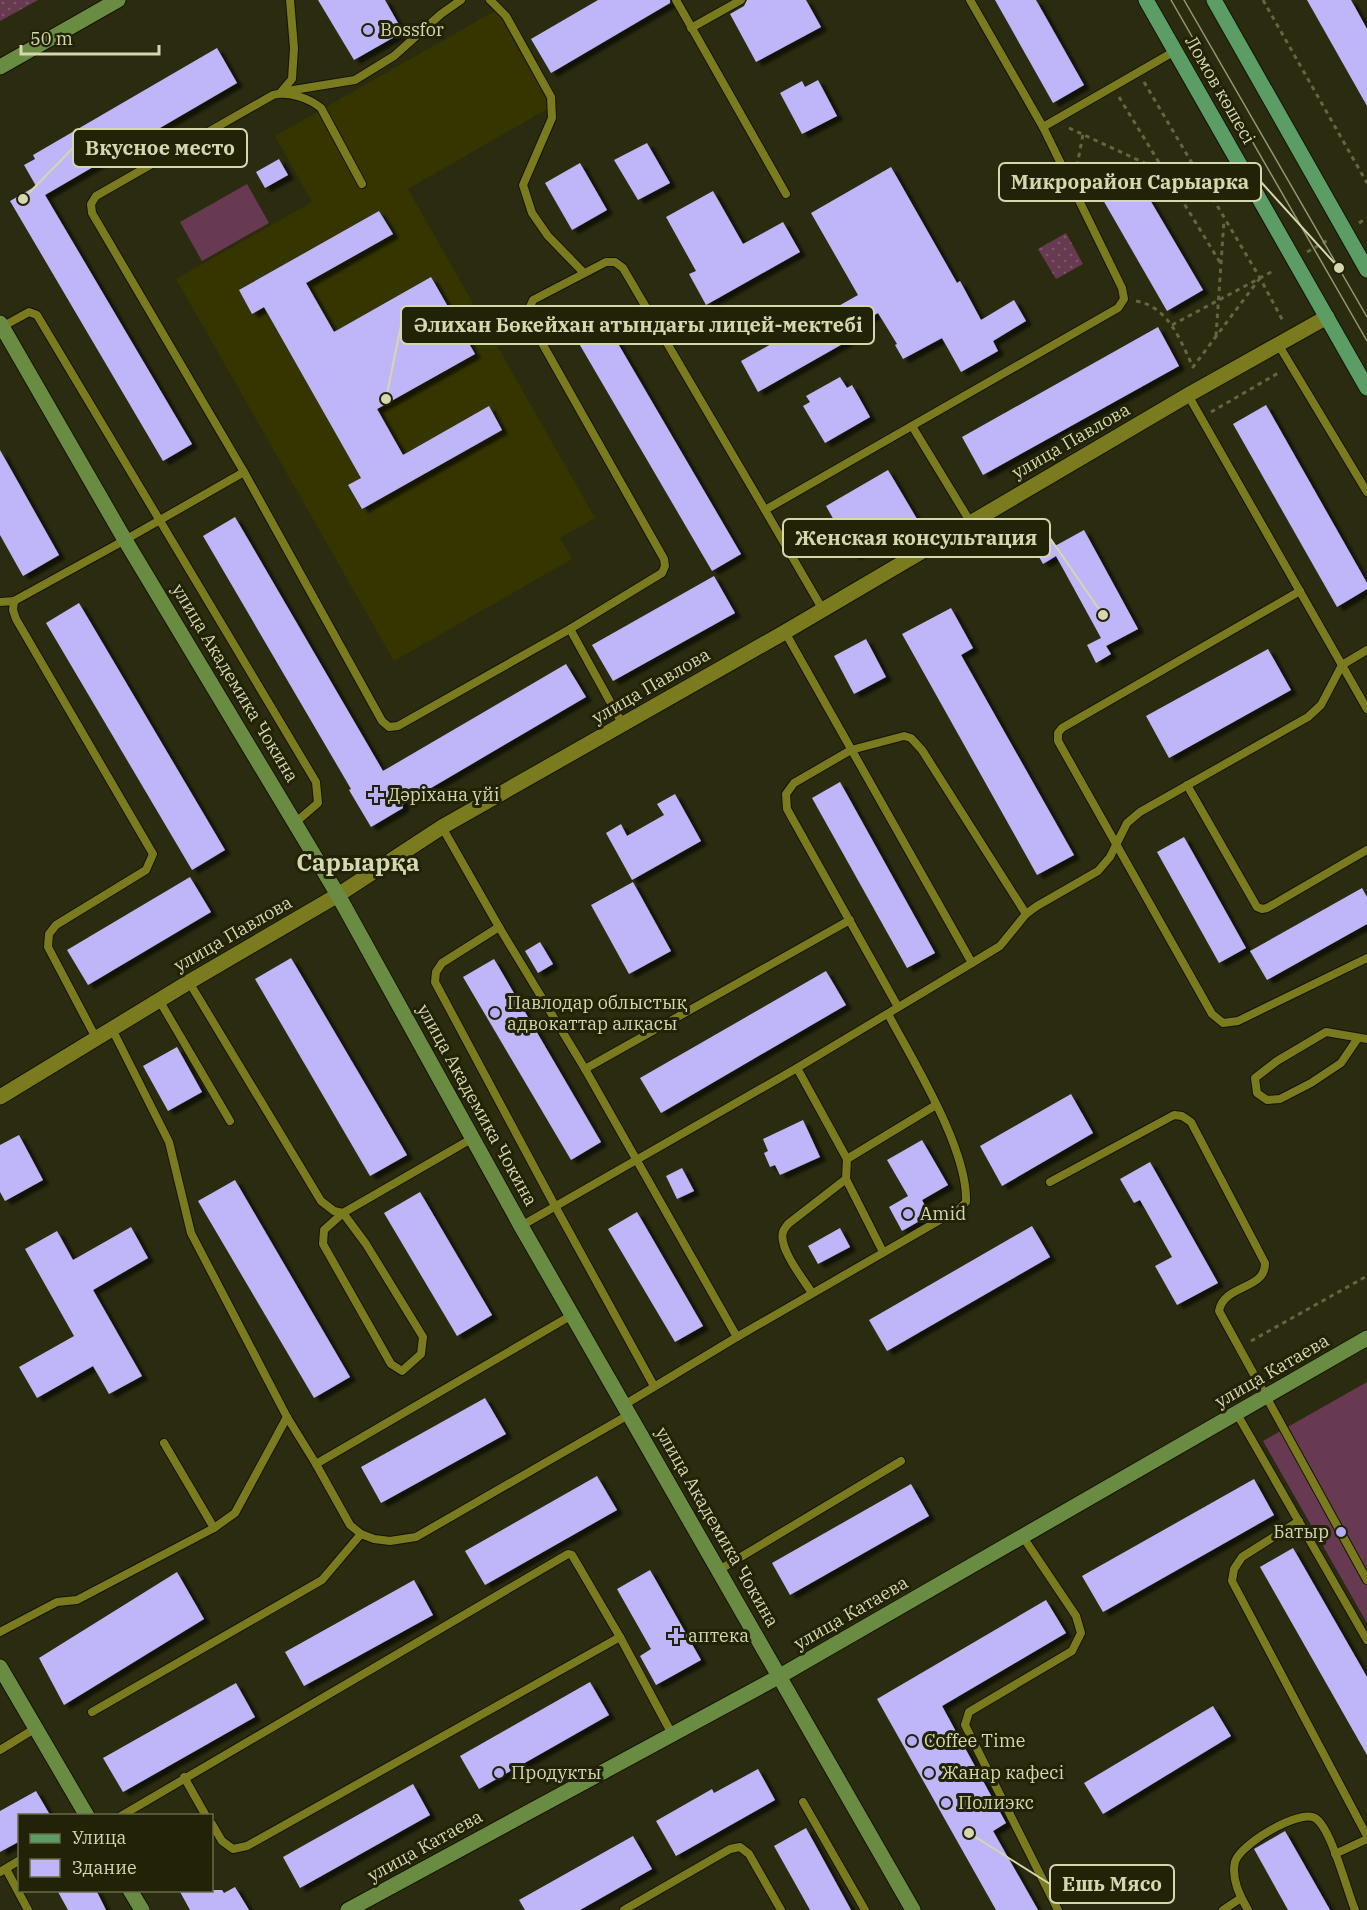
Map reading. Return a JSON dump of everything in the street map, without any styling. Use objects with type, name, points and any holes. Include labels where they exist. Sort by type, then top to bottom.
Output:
[{"type":"main road","points":[[0,67],[118,0]]},
{"type":"main road","name":"Ломов көшесі","points":[[1146,0],[1367,388]]},
{"type":"main road","points":[[1214,0],[1367,269]]},
{"type":"main road","name":"улица Академика Чокина","points":[[1,326],[125,540],[296,822],[521,1226],[913,1910]]},
{"type":"main road","name":"улица Катаева","points":[[348,1910],[780,1676],[1367,1338]]},
{"type":"main road","points":[[0,1667],[86,1814]]},
{"type":"main road","points":[[131,1892],[142,1910]]},
{"type":"street","name":"улица Павлова","points":[[0,1097],[338,895],[442,827],[785,632],[1188,395],[1327,317]]},
{"type":"lane","points":[[281,92],[292,79],[294,48],[290,0]]},
{"type":"lane","points":[[461,0],[441,14],[394,56],[356,80],[273,95],[96,196],[91,204],[92,213],[244,472],[382,721],[389,727],[398,726],[570,629],[662,573],[666,566],[529,320],[529,309],[533,300],[606,262],[615,262],[623,268],[823,610]]},
{"type":"lane","points":[[490,0],[506,16],[551,97],[552,118],[523,185],[532,213],[548,236],[584,273]]},
{"type":"lane","points":[[676,0],[786,194]]},
{"type":"lane","points":[[691,28],[741,0]]},
{"type":"lane","points":[[765,510],[1118,308],[1124,299],[1122,288],[1043,127],[970,0]]},
{"type":"lane","points":[[1043,127],[1175,51]]},
{"type":"lane","points":[[281,92],[312,101],[321,108],[362,184]]},
{"type":"lane","points":[[1,326],[29,312],[37,315],[160,519],[316,782],[318,803],[296,822]]},
{"type":"lane","points":[[1285,340],[1291,366],[1367,492]]},
{"type":"lane","points":[[1188,395],[1367,709]]},
{"type":"lane","points":[[912,426],[971,523]]},
{"type":"lane","points":[[0,602],[14,601],[244,472]]},
{"type":"lane","points":[[1300,591],[1062,728],[1058,733],[1058,741],[1212,1014],[1222,1023],[1238,1021],[1367,958]]},
{"type":"lane","points":[[14,601],[13,610],[16,619],[153,854],[146,870],[56,925],[50,934],[48,946],[96,1038]]},
{"type":"lane","points":[[570,629],[623,725]]},
{"type":"lane","points":[[785,632],[972,963]]},
{"type":"lane","points":[[521,1226],[797,1068],[1000,945],[1026,914],[1098,870],[1110,857],[1127,823],[1187,785],[1308,717],[1321,705],[1342,665],[1367,650]]},
{"type":"lane","points":[[898,1007],[787,808],[786,794],[794,783],[851,750],[904,736],[911,738],[922,750],[1026,914]]},
{"type":"lane","points":[[1187,785],[1257,907],[1262,909],[1365,854]]},
{"type":"lane","points":[[442,827],[585,1069],[737,1337]]},
{"type":"lane","points":[[585,1069],[849,920]]},
{"type":"lane","points":[[500,927],[442,963],[436,972],[435,982],[654,1386]]},
{"type":"lane","points":[[189,982],[321,1201],[334,1211],[344,1213],[366,1244],[423,1337],[421,1354],[402,1371],[391,1364],[323,1244],[324,1230],[344,1213],[473,1138]]},
{"type":"lane","points":[[159,1000],[230,1121]]},
{"type":"lane","points":[[112,1029],[169,1142],[191,1233],[287,1417],[350,1525],[361,1534],[374,1539],[390,1541],[416,1537],[627,1409],[654,1386],[959,1209],[966,1202],[966,1189],[954,1146],[936,1105],[888,1014]]},
{"type":"lane","points":[[1326,1032],[1363,1039],[1341,1063],[1311,1083],[1280,1099],[1267,1100],[1257,1093],[1256,1078],[1277,1061],[1326,1032]]},
{"type":"lane","points":[[797,1068],[847,1160],[846,1179],[883,1252]]},
{"type":"lane","points":[[847,1160],[936,1105]]},
{"type":"lane","points":[[1050,1182],[1174,1115],[1182,1116],[1191,1122],[1265,1263],[1262,1277],[1227,1296],[1221,1303],[1219,1311],[1367,1580]]},
{"type":"lane","points":[[812,1293],[783,1244],[782,1233],[795,1216],[846,1179]]},
{"type":"lane","points":[[316,1464],[572,1315]]},
{"type":"lane","points":[[1238,1414],[1367,1640]]},
{"type":"lane","points":[[0,1632],[57,1602],[77,1600],[214,1528],[236,1513],[287,1417]]},
{"type":"lane","points":[[164,1443],[214,1528]]},
{"type":"lane","points":[[719,1570],[901,1461]]},
{"type":"lane","points":[[1299,1521],[1242,1557],[1234,1569],[1232,1581],[1367,1838],[1335,1854]]},
{"type":"lane","points":[[92,1712],[322,1580],[361,1534]]},
{"type":"lane","points":[[1023,1536],[1076,1616],[1082,1633],[1072,1651],[969,1712],[965,1725],[1058,1910]]},
{"type":"lane","points":[[123,1814],[568,1554],[572,1555],[620,1637],[672,1734]]},
{"type":"lane","points":[[213,1826],[222,1841],[233,1849],[248,1846],[620,1637]]},
{"type":"lane","points":[[0,1750],[36,1728]]},
{"type":"lane","points":[[184,1777],[205,1814]]},
{"type":"lane","points":[[803,1802],[865,1910]]},
{"type":"lane","points":[[1248,1910],[1241,1898],[1234,1873],[1235,1860],[1249,1844],[1293,1819],[1304,1816],[1314,1818],[1322,1825],[1355,1910]]},
{"type":"lane","points":[[624,1910],[730,1849],[741,1847],[749,1854],[781,1910]]},
{"type":"lane","points":[[18,1861],[3,1870],[28,1910]]},
{"type":"lane","points":[[1223,1910],[1241,1898]]},
{"type":"path","points":[[1263,0],[1367,183]]},
{"type":"path","points":[[1138,72],[1260,278],[1285,340]]},
{"type":"path","points":[[1113,87],[1221,264]]},
{"type":"path","points":[[1053,121],[1209,192]]},
{"type":"path","points":[[1073,189],[1083,134]]},
{"type":"path","points":[[1215,338],[1224,218]]},
{"type":"path","points":[[1358,224],[1367,218]]},
{"type":"path","points":[[1303,255],[1330,239]]},
{"type":"path","points":[[1172,326],[1275,270]]},
{"type":"path","points":[[1124,299],[1142,302],[1164,314],[1194,367],[1260,278]]},
{"type":"path","points":[[1201,417],[1291,366]]},
{"type":"path","points":[[1239,1347],[1367,1276]]},
{"type":"shaded area","points":[[0,0],[38,0],[0,21]]},
{"type":"shaded area","points":[[498,9],[554,105],[408,189],[595,518],[560,538],[572,559],[394,661],[176,279],[312,202],[275,136]]},
{"type":"shaded area","points":[[247,184],[269,223],[202,261],[180,222]]},
{"type":"shaded area","points":[[1066,233],[1083,264],[1056,279],[1038,249]]},
{"type":"shaded area","name":"Батыр","points":[[1367,1382],[1367,1623],[1263,1441]]},
{"type":"building","points":[[318,0],[385,0],[403,32],[354,60]]},
{"type":"building","points":[[598,0],[670,0],[670,3],[551,73],[531,39]]},
{"type":"building","points":[[747,0],[806,0],[821,27],[756,62],[730,14],[744,6]]},
{"type":"building","points":[[995,0],[1036,0],[1084,85],[1053,103]]},
{"type":"building","points":[[1307,0],[1351,0],[1367,29],[1367,106]]},
{"type":"building","points":[[217,48],[237,83],[45,195],[192,444],[163,461],[10,201],[36,186],[24,165],[35,159],[33,155]]},
{"type":"building","points":[[818,80],[837,116],[802,134],[780,93],[802,81],[805,87]]},
{"type":"building","points":[[647,143],[670,183],[638,200],[614,160]]},
{"type":"building","points":[[279,159],[288,175],[265,188],[256,172]]},
{"type":"building","points":[[580,163],[607,210],[572,230],[545,183]]},
{"type":"building","points":[[1130,166],[1203,290],[1167,311],[1095,186]]},
{"type":"building","points":[[891,167],[957,283],[960,281],[981,320],[1014,300],[1026,321],[993,341],[998,351],[961,372],[942,338],[903,359],[895,345],[897,344],[878,313],[848,330],[853,338],[758,392],[741,361],[858,295],[811,213]]},
{"type":"building","points":[[713,191],[743,244],[783,222],[800,252],[706,305],[689,274],[696,271],[666,217]]},
{"type":"building","points":[[379,211],[393,234],[306,283],[334,332],[431,277],[475,354],[377,409],[403,455],[489,406],[502,430],[362,509],[348,485],[361,478],[264,307],[252,314],[239,290]]},
{"type":"building","points":[[596,306],[741,554],[712,571],[567,323]]},
{"type":"building","points":[[1158,327],[1179,366],[983,475],[962,437]]},
{"type":"building","points":[[840,377],[847,388],[852,385],[870,417],[825,443],[803,406],[810,402],[806,396]]},
{"type":"building","points":[[1266,405],[1367,583],[1367,589],[1337,607],[1233,424]]},
{"type":"building","points":[[0,450],[59,555],[23,576],[0,535]]},
{"type":"building","points":[[888,470],[917,519],[854,556],[826,506]]},
{"type":"building","points":[[235,517],[383,771],[566,664],[586,697],[402,805],[403,808],[371,827],[203,536]]},
{"type":"building","points":[[1084,530],[1138,629],[1106,646],[1111,654],[1096,663],[1087,645],[1101,638],[1056,556],[1043,564],[1034,548],[1051,539],[1055,546]]},
{"type":"building","points":[[714,576],[735,613],[613,681],[592,645]]},
{"type":"building","points":[[79,603],[225,850],[192,870],[46,623]]},
{"type":"building","points":[[951,608],[973,648],[961,655],[1074,855],[1037,875],[902,634]]},
{"type":"building","points":[[866,639],[886,677],[854,694],[834,656]]},
{"type":"building","points":[[1268,649],[1291,690],[1169,758],[1146,716]]},
{"type":"building","points":[[840,782],[935,953],[907,968],[812,798]]},
{"type":"building","points":[[675,794],[701,841],[632,880],[606,833],[621,824],[627,836],[664,815],[657,804]]},
{"type":"building","points":[[1184,837],[1246,948],[1219,963],[1157,852]]},
{"type":"building","points":[[190,877],[211,912],[88,985],[67,950]]},
{"type":"building","points":[[633,882],[671,951],[629,974],[591,905]]},
{"type":"building","points":[[1362,888],[1367,897],[1367,924],[1267,980],[1250,951]]},
{"type":"building","points":[[540,942],[553,964],[538,973],[525,951]]},
{"type":"building","points":[[291,958],[407,1155],[370,1176],[255,979]]},
{"type":"building","points":[[494,959],[601,1142],[571,1160],[463,977]]},
{"type":"building","points":[[826,971],[846,1005],[661,1113],[640,1078]]},
{"type":"building","points":[[177,1047],[202,1092],[168,1111],[143,1066]]},
{"type":"building","points":[[1071,1094],[1093,1133],[1002,1186],[980,1146]]},
{"type":"building","points":[[803,1120],[820,1157],[780,1175],[775,1165],[770,1167],[764,1153],[768,1151],[763,1139]]},
{"type":"building","points":[[19,1135],[43,1180],[5,1201],[0,1192],[0,1145]]},
{"type":"building","points":[[922,1140],[948,1185],[922,1200],[930,1215],[902,1231],[889,1207],[908,1196],[887,1160]]},
{"type":"building","points":[[1150,1162],[1218,1283],[1177,1305],[1155,1266],[1172,1257],[1140,1200],[1134,1203],[1120,1179]]},
{"type":"building","points":[[682,1168],[694,1191],[677,1199],[666,1176]]},
{"type":"building","points":[[235,1180],[350,1377],[314,1398],[198,1201]]},
{"type":"building","points":[[420,1192],[492,1315],[457,1336],[384,1213]]},
{"type":"building","points":[[637,1212],[703,1326],[675,1342],[608,1229]]},
{"type":"building","points":[[1032,1226],[1050,1257],[887,1351],[869,1320]]},
{"type":"building","points":[[131,1227],[148,1258],[93,1290],[142,1376],[109,1394],[93,1366],[37,1398],[19,1367],[74,1336],[25,1249],[57,1231],[73,1260]]},
{"type":"building","points":[[840,1228],[850,1247],[818,1264],[808,1246]]},
{"type":"building","points":[[485,1398],[506,1434],[381,1503],[361,1467]]},
{"type":"building","points":[[597,1476],[617,1510],[485,1585],[465,1551]]},
{"type":"building","points":[[1254,1479],[1274,1515],[1103,1612],[1082,1576]]},
{"type":"building","points":[[911,1484],[929,1516],[790,1595],[772,1563]]},
{"type":"building","points":[[1293,1548],[1367,1677],[1367,1755],[1260,1567]]},
{"type":"building","points":[[650,1570],[701,1660],[656,1685],[640,1656],[651,1649],[617,1589]]},
{"type":"building","points":[[177,1572],[204,1619],[64,1705],[39,1658]]},
{"type":"building","points":[[414,1580],[433,1615],[304,1686],[285,1652]]},
{"type":"building","points":[[1046,1600],[1066,1633],[942,1706],[1006,1823],[993,1831],[1038,1910],[996,1910],[877,1699]]},
{"type":"building","points":[[590,1682],[609,1715],[479,1789],[460,1756]]},
{"type":"building","points":[[236,1683],[255,1717],[123,1792],[103,1758]]},
{"type":"building","points":[[1213,1706],[1231,1736],[1103,1814],[1084,1783]]},
{"type":"building","points":[[758,1769],[775,1800],[676,1856],[656,1821],[712,1789],[714,1793]]},
{"type":"building","points":[[413,1784],[430,1815],[300,1888],[283,1857]]},
{"type":"building","points":[[36,1791],[49,1814],[18,1814],[18,1842],[0,1852],[0,1811]]},
{"type":"building","points":[[806,1828],[851,1910],[810,1910],[774,1846]]},
{"type":"building","points":[[1285,1831],[1330,1910],[1288,1910],[1254,1849]]},
{"type":"building","points":[[633,1836],[652,1869],[580,1910],[525,1910],[519,1900]]},
{"type":"building","points":[[235,1887],[249,1910],[190,1910],[180,1892],[222,1890],[224,1893]]},
{"type":"building","points":[[58,1892],[97,1892],[106,1910],[68,1910]]},
{"type":"tram line","points":[[1171,0],[1367,341]]},
{"type":"tram line","points":[[1184,0],[1367,317]]},
{"type":"place","name":"Bossfor","points":[[368,30]]},
{"type":"place","name":"Вкусное место","points":[[23,199]]},
{"type":"place","name":"Микрорайон Сарыарка","points":[[1339,268]]},
{"type":"place","name":"Әлихан Бөкейхан атындағы лицей-мектебі","points":[[386,399]]},
{"type":"place","name":"Женская консультация","points":[[1103,615]]},
{"type":"place","name":"Дәріхана үйі","points":[[376,795]]},
{"type":"place","name":"Павлодар облыстық адвокаттар алқасы","points":[[495,1013]]},
{"type":"place","name":"Amid","points":[[908,1214]]},
{"type":"place","name":"Батыр","points":[[1341,1532]]},
{"type":"place","name":"аптека","points":[[676,1636]]},
{"type":"place","name":"Coffee Time","points":[[912,1741]]},
{"type":"place","name":"Продукты","points":[[499,1773]]},
{"type":"place","name":"Жанар кафесі","points":[[929,1773]]},
{"type":"place","name":"Полиэкс","points":[[946,1803]]},
{"type":"place","name":"Ешь Мясо","points":[[969,1833]]},
{"type":"district","name":"Сарыарқа","points":[[358,863]]}]
